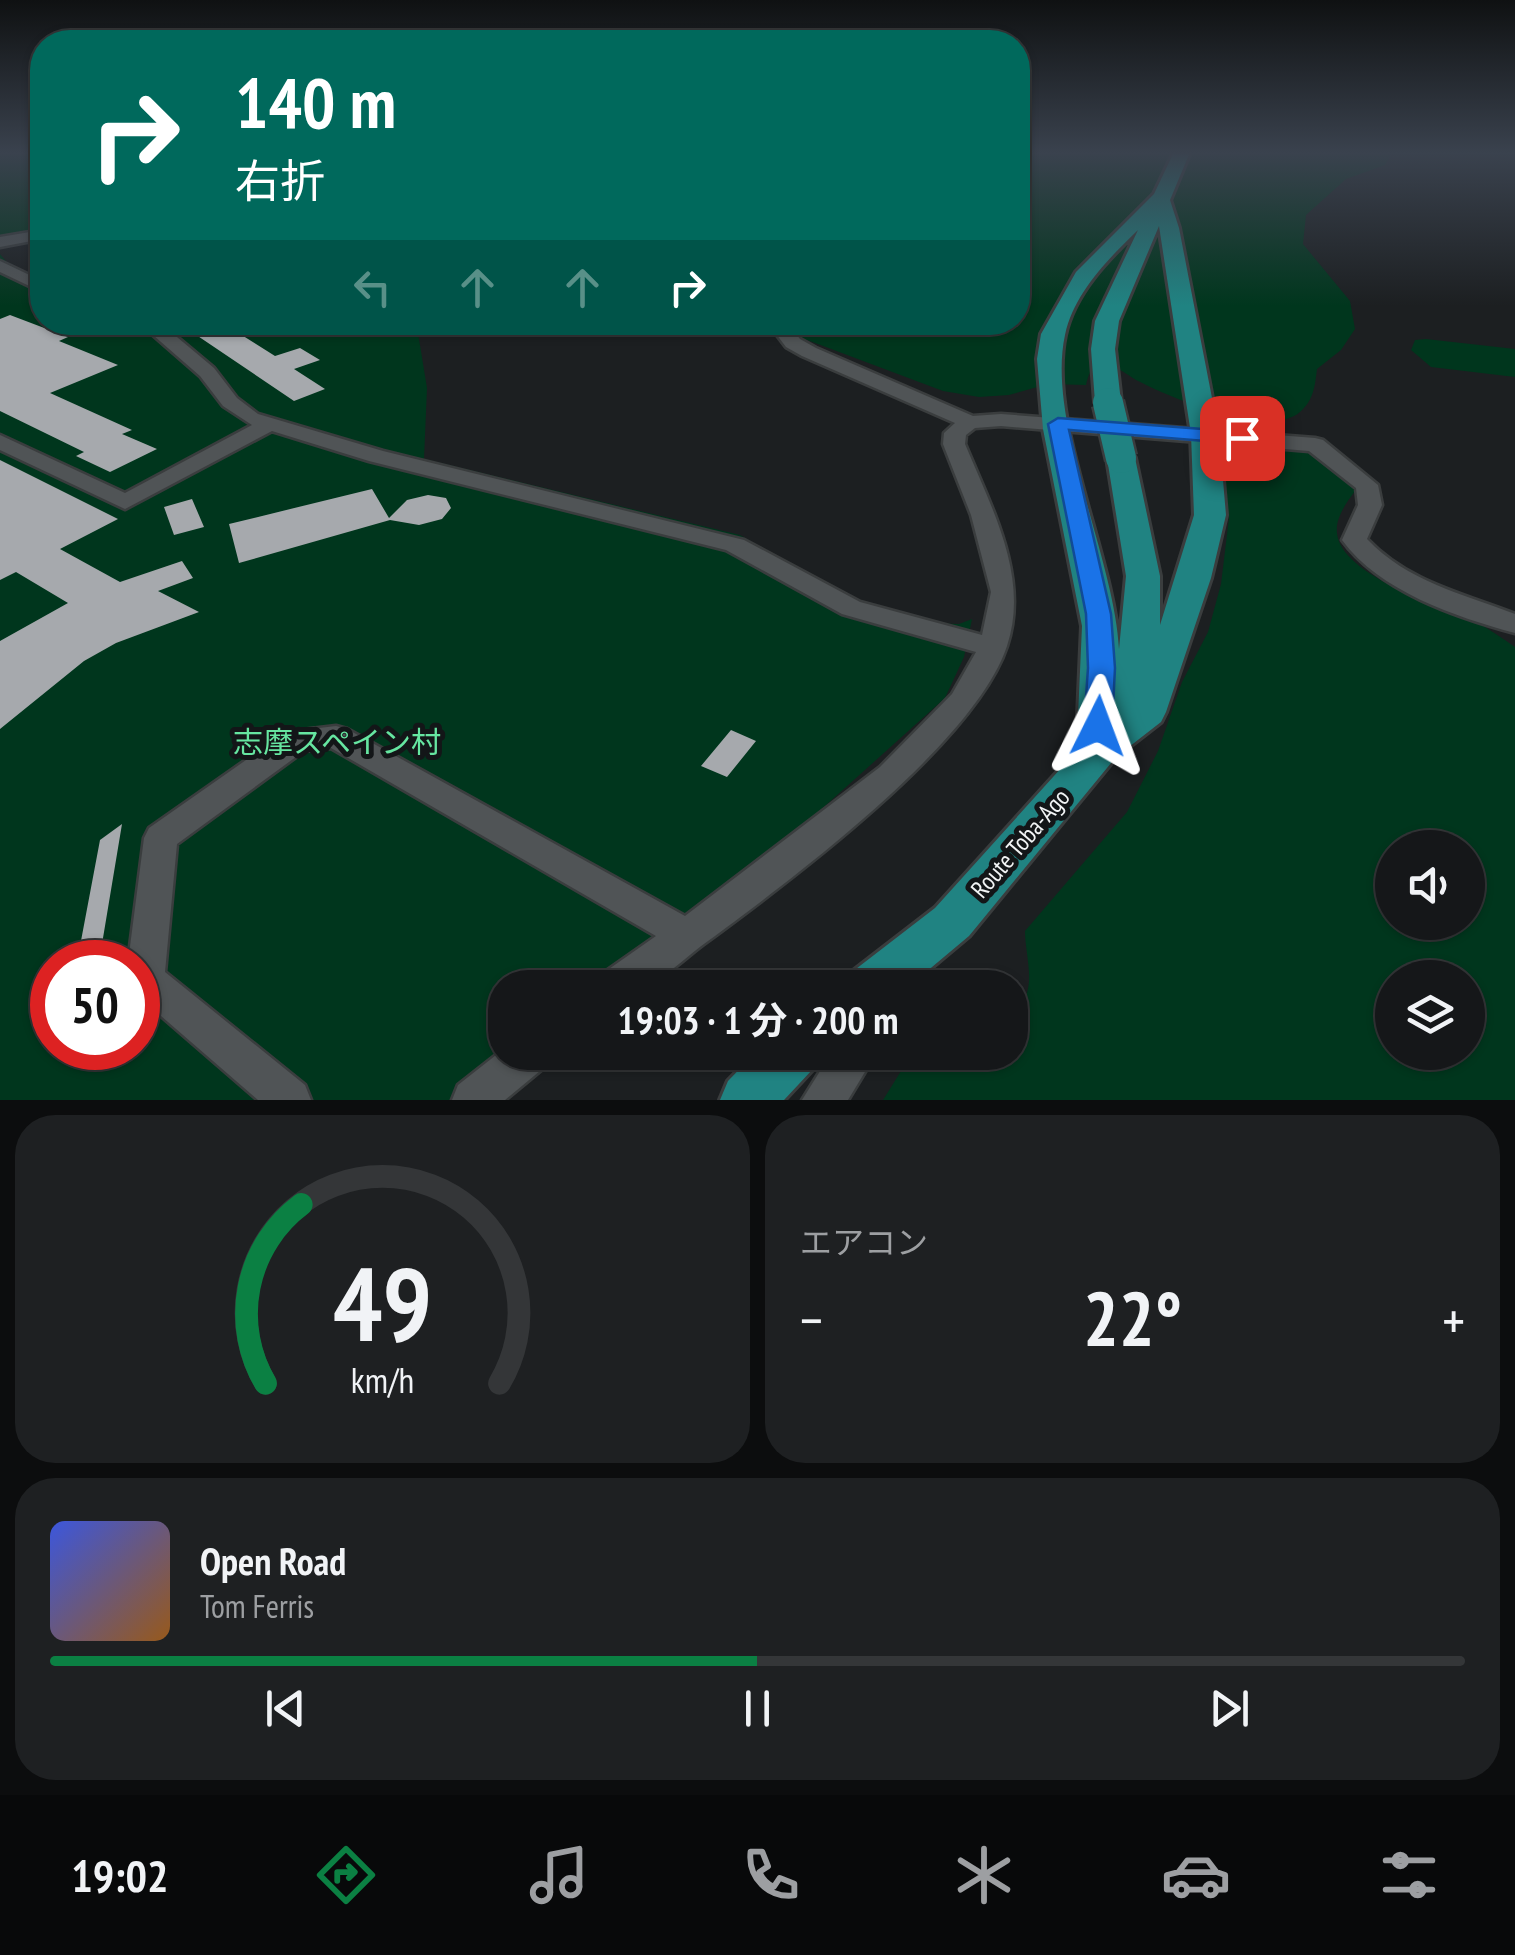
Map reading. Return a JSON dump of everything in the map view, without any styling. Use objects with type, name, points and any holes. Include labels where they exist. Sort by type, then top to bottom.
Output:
[{"type":"main road","points":[[1096,755],[1102,668],[1098,614],[1049,363],[1053,335],[1069,297],[1094,265],[1155,203]]},
{"type":"main road","name":"Route Toba-Ago","points":[[892,970],[952,922],[1096,755],[1128,692],[1142,629],[1143,576],[1108,402],[1103,349],[1106,321],[1158,203]]},
{"type":"main road","points":[[1096,755],[1148,712],[1194,578],[1210,514],[1205,434],[1162,203]]},
{"type":"main road","points":[[747,1100],[776,1070]]},
{"type":"street","points":[[0,242],[30,237]]},
{"type":"street","points":[[0,266],[30,281]]},
{"type":"street","points":[[163,335],[207,372],[230,402],[252,418],[377,456],[594,506],[736,545],[851,608],[993,646]]},
{"type":"street","points":[[787,335],[809,352],[970,422],[1205,434],[1314,446],[1368,485],[1370,505],[1354,540],[1386,574],[1434,597],[1515,624]]},
{"type":"street","points":[[637,970],[728,906],[891,775],[963,702],[993,646],[1004,592],[983,515],[954,444],[955,432],[970,422]]},
{"type":"street","points":[[0,442],[125,502],[270,424]]},
{"type":"street","points":[[290,1100],[146,979],[161,838],[296,740],[336,737],[641,906],[684,935]]},
{"type":"street","points":[[917,970],[952,922]]},
{"type":"street","points":[[473,1100],[510,1070]]},
{"type":"street","points":[[823,1100],[844,1070]]},
{"type":"green space","points":[[0,203],[30,203],[30,233],[0,239]]},
{"type":"green space","points":[[1030,203],[1319,203],[1306,215],[1303,244],[1350,301],[1355,329],[1341,350],[1317,369],[1313,392],[1300,412],[1285,419],[1243,419],[1171,396],[1108,366],[1093,370],[1086,385],[1048,384],[1009,395],[979,397],[943,391],[794,335],[1030,335]]},
{"type":"green space","name":"志摩スペイン村","points":[[0,254],[10,266],[30,277],[30,335],[418,335],[427,388],[424,459],[740,535],[849,599],[924,623],[959,624],[972,619],[964,657],[945,698],[786,841],[614,970],[488,970],[488,1068],[454,1100],[0,1100]]},
{"type":"green space","points":[[1415,340],[1515,349],[1515,377],[1431,367],[1411,350]]},
{"type":"green space","points":[[1227,443],[1295,449],[1324,460],[1354,482],[1355,491],[1342,511],[1337,533],[1343,549],[1356,563],[1395,588],[1476,622],[1515,647],[1515,1100],[883,1100],[902,1070],[1028,1070],[1029,976],[1025,931],[1127,812],[1158,751],[1182,682],[1208,632],[1221,584],[1229,518],[1220,476],[1219,447]]},
{"type":"building","points":[[10,315],[30,323],[30,335],[68,337],[59,341],[118,365],[50,393],[132,430],[122,434],[157,449],[110,472],[76,456],[84,452],[0,411],[0,319]]},
{"type":"building","points":[[196,335],[242,335],[275,356],[300,348],[320,360],[294,369],[325,389],[294,401]]},
{"type":"building","points":[[0,460],[118,519],[60,549],[120,582],[182,561],[193,578],[158,591],[199,612],[116,643],[84,661],[0,729],[0,641],[68,603],[16,572],[0,580]]},
{"type":"building","points":[[372,489],[389,518],[407,500],[428,495],[446,498],[451,508],[442,519],[419,525],[390,520],[239,563],[229,524]]},
{"type":"building","points":[[192,499],[204,527],[174,535],[164,507]]},
{"type":"building","points":[[731,730],[756,741],[727,777],[701,766]]},
{"type":"building","points":[[122,824],[103,940],[81,940],[100,840]]},
{"type":"route","points":[[1098,726],[1102,668],[1098,614],[1058,424],[1242,438]]}]
